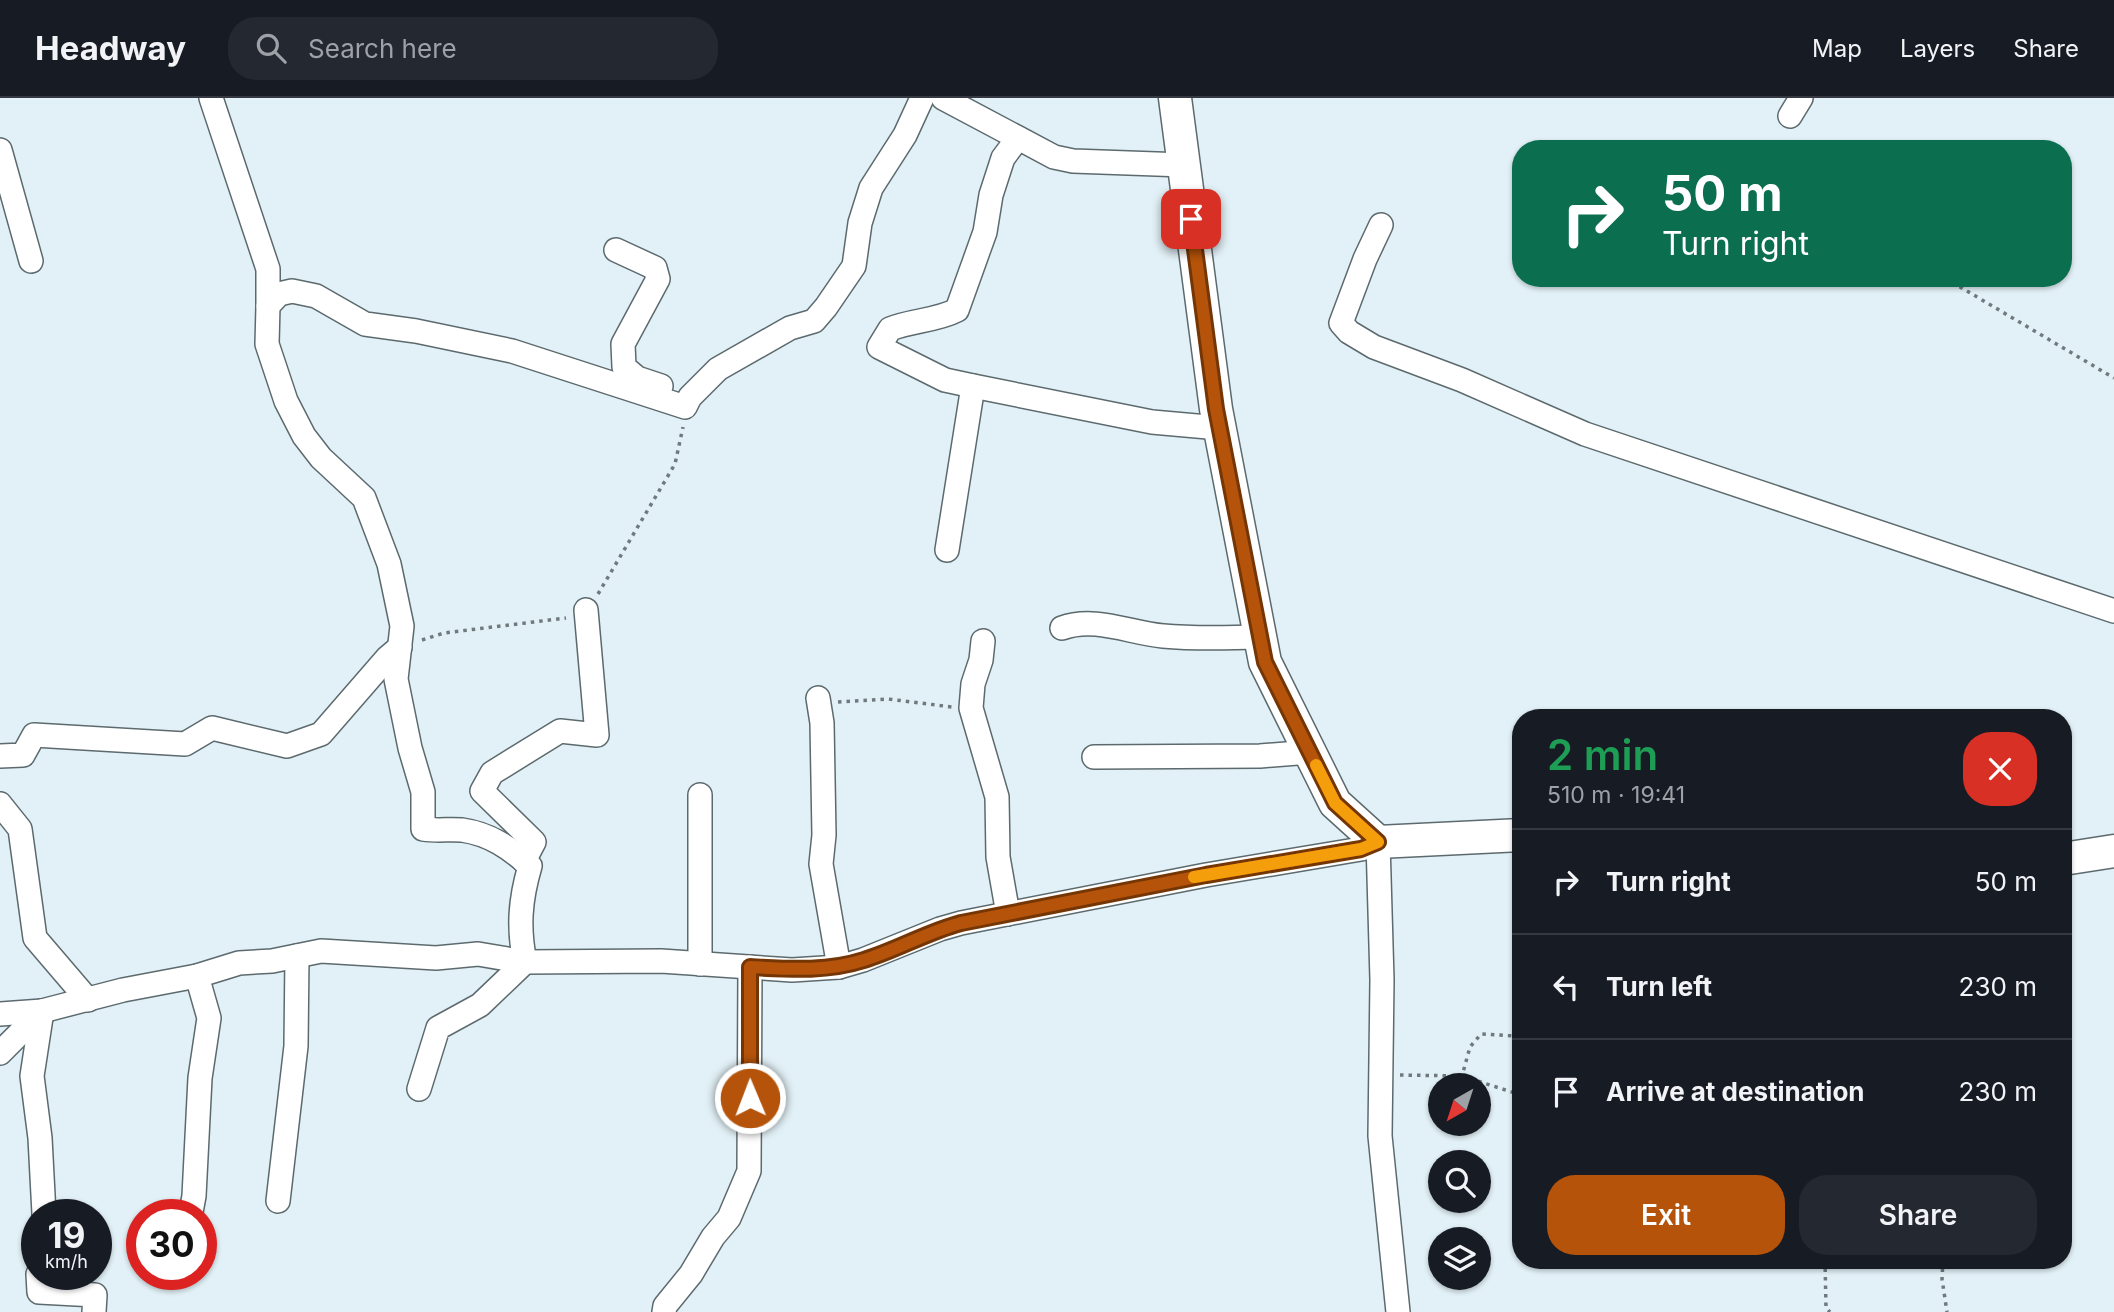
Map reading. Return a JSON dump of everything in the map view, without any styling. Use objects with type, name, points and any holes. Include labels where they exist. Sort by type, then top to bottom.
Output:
[{"type":"street","points":[[211,98],[268,269],[268,344],[286,401],[304,436],[321,458],[364,498],[389,564],[402,626],[396,679],[410,748],[423,792],[423,829],[439,832],[460,830],[484,835],[509,847],[530,866],[520,898],[519,935],[525,962]]},
{"type":"street","points":[[687,402],[718,369],[790,328],[814,321],[826,307],[854,266],[860,223],[871,188],[905,135],[922,98]]},
{"type":"street","points":[[943,98],[1054,157],[1073,161],[1184,165]]},
{"type":"street","points":[[1175,98],[1219,428],[1265,662],[1335,803],[1378,842],[1382,980],[1380,1136],[1398,1312]]},
{"type":"street","points":[[1018,138],[1003,158],[990,195],[985,232],[957,310],[943,317],[908,322],[890,329],[880,347],[945,380],[1152,422],[1219,428]]},
{"type":"street","points":[[0,150],[31,261]]},
{"type":"street","points":[[1381,225],[1341,323],[1349,332],[1374,346],[1462,380],[1585,434],[2114,611]]},
{"type":"street","points":[[616,250],[655,268],[658,279],[622,344],[624,367],[637,378],[687,402]]},
{"type":"street","points":[[268,306],[279,294],[292,291],[316,296],[365,324],[512,351],[687,402]]},
{"type":"street","points":[[947,550],[973,386]]},
{"type":"street","points":[[524,861],[534,842],[482,790],[492,774],[560,732],[597,735],[586,610]]},
{"type":"street","points":[[1062,628],[1071,625],[1110,626],[1161,636],[1260,637]]},
{"type":"street","points":[[984,641],[971,708],[997,797],[998,857],[1008,914]]},
{"type":"street","points":[[0,756],[23,755],[34,735],[186,744],[212,728],[287,746],[321,734],[387,658],[400,647]]},
{"type":"street","points":[[818,698],[822,723],[824,835],[821,864],[839,967]]},
{"type":"street","points":[[1094,757],[1260,756],[1310,752]]},
{"type":"street","points":[[700,796],[700,964]]},
{"type":"street","points":[[0,804],[20,829],[35,938],[88,1000]]},
{"type":"street","points":[[0,1014],[42,1011],[197,976],[239,963],[321,951],[436,958],[478,954],[525,962],[662,961],[792,970],[839,967],[888,952],[940,929],[1206,875],[1361,849],[1378,842],[1512,835]]},
{"type":"street","points":[[2072,858],[2114,851]]},
{"type":"street","points":[[278,1201],[296,1046],[297,956]]},
{"type":"street","points":[[419,1089],[438,1028],[480,1005],[525,962]]},
{"type":"street","points":[[664,1312],[665,1306],[729,1218],[749,1171],[750,967]]},
{"type":"street","points":[[193,1199],[200,1078],[209,1018],[197,976]]},
{"type":"street","points":[[0,1053],[42,1011]]},
{"type":"street","points":[[42,1011],[32,1076],[40,1138],[43,1199]]},
{"type":"street","points":[[39,1290],[94,1295],[94,1312]]},
{"type":"path","points":[[1960,287],[2114,378]]},
{"type":"path","points":[[400,647],[444,633],[576,617],[586,610],[594,603],[675,464],[687,402]]},
{"type":"path","points":[[818,698],[843,703],[888,699],[971,708]]},
{"type":"path","points":[[1463,1073],[1470,1047],[1481,1034],[1512,1036]]},
{"type":"path","points":[[1381,1075],[1428,1076]]},
{"type":"path","points":[[1491,1085],[1512,1092]]},
{"type":"path","points":[[1825,1269],[1826,1308],[1830,1312]]},
{"type":"path","points":[[1943,1269],[1947,1312]]},
{"type":"slow traffic","points":[[1194,877],[1361,849],[1378,842],[1335,803],[1316,765]]},
{"type":"route","points":[[750,1098],[750,967],[792,970],[839,967],[888,952],[940,929],[961,923],[1292,859],[1361,849],[1378,842],[1335,803],[1265,662],[1216,409],[1191,219]]}]
